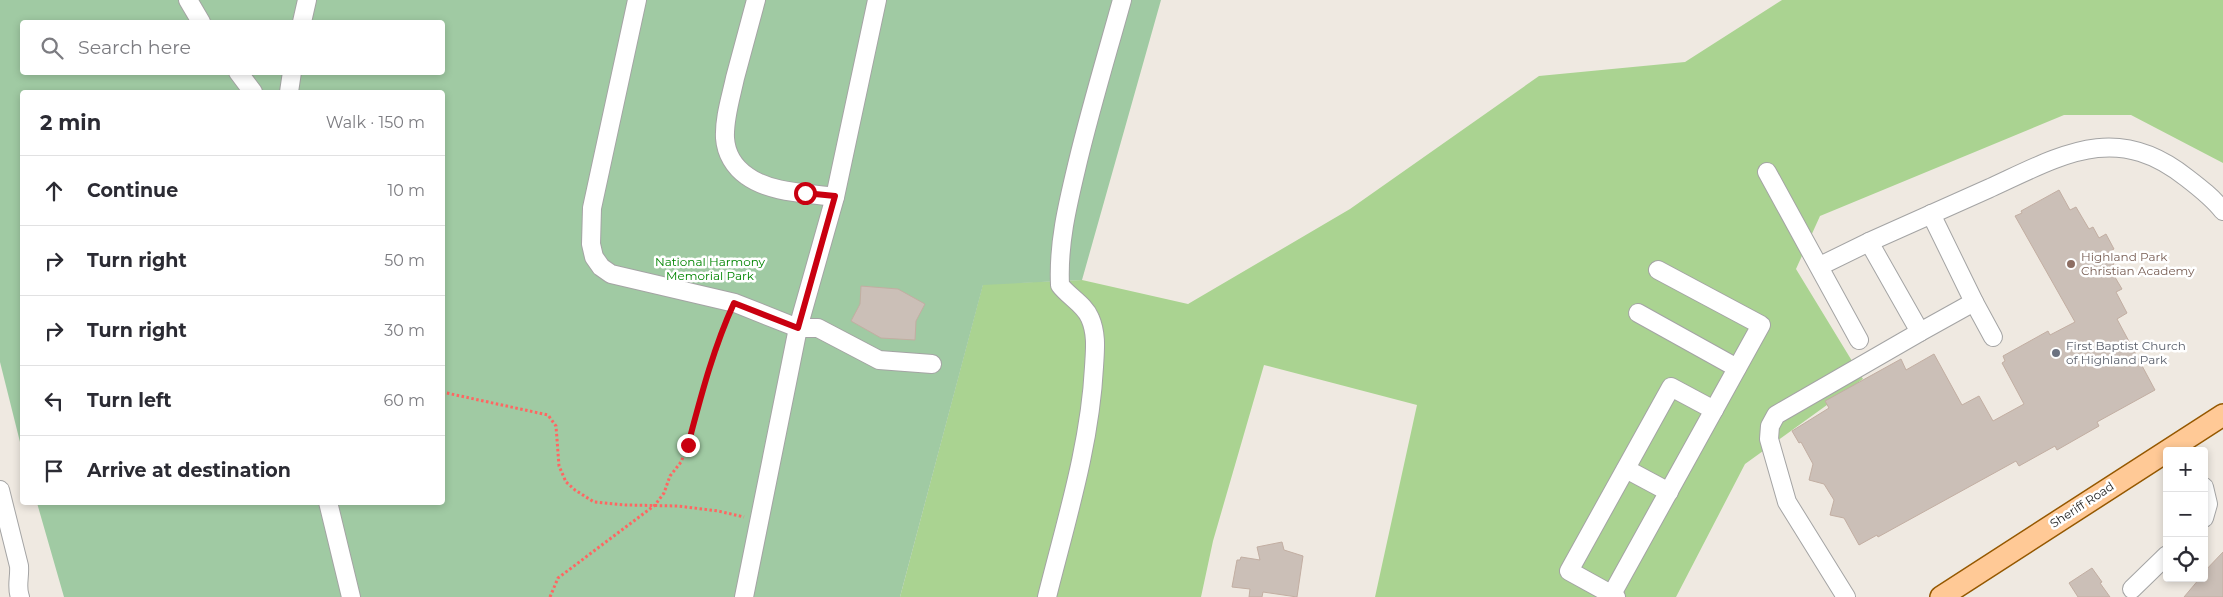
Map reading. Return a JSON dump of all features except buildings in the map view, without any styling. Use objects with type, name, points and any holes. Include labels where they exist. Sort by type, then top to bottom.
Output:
[{"type":"main road","name":"Sheriff Road","points":[[2180,447],[2223,414]]},
{"type":"main road","name":"Sheriff Road","points":[[1941,597],[2163,458]]},
{"type":"street","points":[[188,0],[200,20]]},
{"type":"street","points":[[302,20],[307,0]]},
{"type":"street","points":[[637,0],[592,208],[591,244],[594,257],[601,267],[611,274],[734,303],[798,328],[818,328],[879,360],[932,364]]},
{"type":"street","points":[[756,0],[730,100],[725,128],[725,140],[730,159],[748,177],[761,183],[805,193],[835,196]]},
{"type":"street","points":[[744,597],[798,328],[835,196],[876,0]]},
{"type":"street","points":[[1047,597],[1077,479],[1087,429],[1093,384],[1096,338],[1090,316],[1060,285],[1059,258],[1063,221],[1084,135],[1122,0]]},
{"type":"street","points":[[240,75],[252,90]]},
{"type":"street","points":[[289,90],[292,75]]},
{"type":"street","points":[[1820,266],[2060,156],[2100,147],[2143,152],[2168,162],[2213,199],[2223,211]]},
{"type":"street","points":[[1767,172],[1859,340]]},
{"type":"street","points":[[1931,214],[1993,337]]},
{"type":"street","points":[[1869,242],[1920,332]]},
{"type":"street","points":[[1658,270],[1761,325],[1614,596],[1569,571],[1671,387],[1714,410]]},
{"type":"street","points":[[1846,597],[1787,502],[1769,439],[1770,426],[1776,415],[1974,302]]},
{"type":"street","points":[[1638,313],[1737,368]]},
{"type":"street","points":[[1626,469],[1669,492]]},
{"type":"street","points":[[0,490],[19,566],[20,577],[16,594]]},
{"type":"street","points":[[329,505],[351,597]]},
{"type":"street","points":[[2132,589],[2163,559]]},
{"type":"path","points":[[550,597],[558,578],[655,504],[664,493],[670,476],[680,462],[688,445],[700,398],[723,329],[734,303]]},
{"type":"path","points":[[445,393],[548,415],[556,426],[559,466],[566,482],[594,502],[626,505],[655,504],[718,511],[758,520]]},
{"type":"green space","name":"National Harmony Memorial Park","points":[[0,0],[1161,0],[1082,280],[983,285],[900,597],[64,597],[38,505],[445,505],[445,90],[20,90],[20,442],[0,362]]},
{"type":"green space","points":[[1782,0],[2223,0],[2223,163],[2131,115],[2064,115],[1820,216],[1796,269],[1863,379],[1745,464],[1676,597],[1375,597],[1417,405],[1264,365],[1213,541],[1201,597],[900,597],[983,284],[1082,280],[1188,304],[1350,209],[1539,76],[1685,62]]},
{"type":"place","name":"Highland Park Christian Academy","points":[[2071,264]]},
{"type":"place","name":"First Baptist Church of Highland Park","points":[[2056,353]]},
{"type":"route","points":[[688,445],[700,398],[723,329],[734,303],[798,328],[835,196],[805,193]]}]
